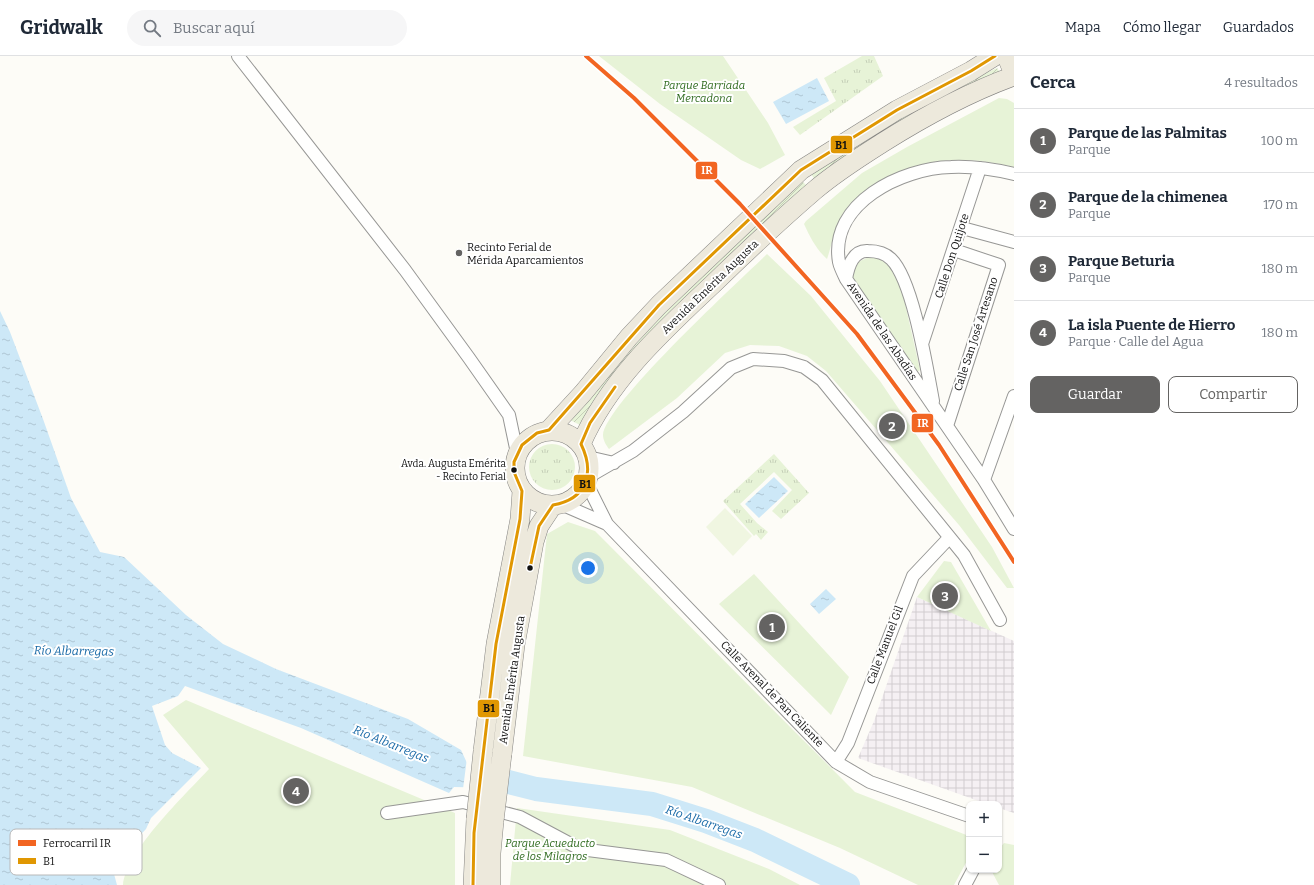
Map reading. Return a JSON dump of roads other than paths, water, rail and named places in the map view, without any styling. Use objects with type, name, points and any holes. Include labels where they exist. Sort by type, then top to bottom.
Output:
[{"type":"main road","name":"Avenida Emérita Augusta","points":[[549,430],[583,393],[629,337],[659,305],[801,170],[897,110],[971,71],[995,56]]},
{"type":"main road","points":[[1009,56],[1009,62],[1014,75]]},
{"type":"main road","name":"Avenida Emérita Augusta","points":[[584,451],[590,423],[600,406],[639,356],[675,319],[816,189],[864,154],[940,108],[979,88],[1014,75]]},
{"type":"main road","points":[[549,430],[566,433],[584,451],[587,480],[576,496],[557,505],[536,502],[522,491],[514,472],[517,453],[529,438],[537,433],[549,430]]},
{"type":"main road","name":"Avenida Emérita Augusta","points":[[473,885],[476,819],[496,644],[520,519],[522,491]]},
{"type":"main road","name":"Avenida Emérita Augusta","points":[[491,885],[491,853],[494,821],[515,645],[534,542],[539,526],[557,505]]},
{"type":"street","points":[[238,56],[405,270],[500,402],[509,415],[517,453]]},
{"type":"street","points":[[846,279],[839,263],[838,250],[842,228],[853,209],[868,195],[884,186],[912,174],[949,167],[980,168],[1014,174]]},
{"type":"street","name":"Calle Don Quijote","points":[[922,344],[980,168]]},
{"type":"street","points":[[966,229],[1014,242]]},
{"type":"street","name":"Calle San José Artesano","points":[[947,426],[999,265],[954,250]]},
{"type":"street","name":"Avenida de las Abadías","points":[[934,406],[922,344],[904,278],[891,259],[878,252],[864,251],[854,256],[848,267],[846,279],[984,480],[1014,529]]},
{"type":"street","points":[[587,480],[633,451],[683,412],[731,368],[753,359],[784,361],[804,368],[822,380],[964,555],[1000,620]]},
{"type":"street","points":[[984,480],[1014,396]]},
{"type":"street","points":[[584,451],[614,463]]},
{"type":"street","name":"Calle Arenal de Pan Caliente","points":[[587,480],[607,524],[836,762],[870,782],[966,815]]},
{"type":"street","name":"Calle Arenal de Pan Caliente","points":[[557,505],[607,524]]},
{"type":"street","name":"Calle Manuel Gil","points":[[836,762],[848,743],[913,576],[949,538]]},
{"type":"street","points":[[387,813],[463,802],[520,817],[580,849],[666,860],[719,885]]},
{"type":"street","points":[[966,885],[972,873]]},
{"type":"water","points":[[817,78],[829,101],[786,124],[773,102]]},
{"type":"water","points":[[0,311],[10,332],[71,498],[100,552],[124,557],[186,615],[223,644],[276,669],[408,719],[461,750],[467,763],[523,781],[536,789],[454,787],[449,793],[301,728],[185,686],[178,696],[152,706],[165,745],[172,753],[201,768],[151,818],[146,829],[142,833],[142,829],[10,829],[10,875],[114,875],[117,885],[0,885]]},
{"type":"water","points":[[774,477],[788,491],[759,518],[745,504]]},
{"type":"water","points":[[826,589],[836,599],[819,614],[810,604]]},
{"type":"waterway","name":"Río Albarregas","points":[[505,781],[536,789],[652,804],[706,821],[755,840],[848,885]]},
{"type":"rail line","name":"IR","points":[[586,56],[634,98],[740,204],[857,334],[939,445],[1014,562]]},
{"type":"place","name":"Recinto Ferial de Mérida Aparcamientos","points":[[459,253]]},
{"type":"place","name":"Parque de la chimenea","points":[[892,426]]},
{"type":"place","name":"Avda. Augusta Emérita - Recinto Ferial","points":[[514,470]]},
{"type":"place","name":"Parque Beturia","points":[[945,596]]},
{"type":"place","name":"Parque de las Palmitas","points":[[772,627]]},
{"type":"place","name":"La isla Puente de Hierro","points":[[296,791]]},
{"type":"park label","name":"Parque Barriada Mercadona","points":[[704,91]]},
{"type":"park label","name":"Parque Acueducto de los Milagros","points":[[550,849]]}]
